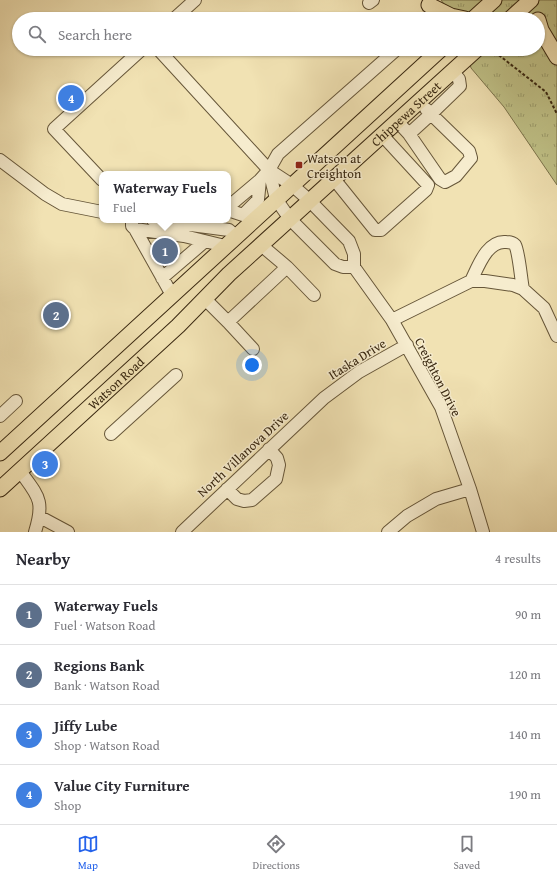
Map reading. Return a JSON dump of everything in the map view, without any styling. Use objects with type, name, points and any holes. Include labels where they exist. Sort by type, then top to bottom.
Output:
[{"type":"main road","points":[[481,12],[494,0]]},
{"type":"main road","points":[[519,12],[531,0]]},
{"type":"main road","points":[[535,0],[537,12]]},
{"type":"main road","points":[[428,3],[432,12]]},
{"type":"main road","points":[[428,3],[444,12]]},
{"type":"main road","points":[[545,35],[557,57]]},
{"type":"main road","name":"Chippewa Street","points":[[228,244],[432,56]]},
{"type":"main road","name":"Chippewa Street","points":[[229,274],[469,56]]},
{"type":"main road","name":"Watson Road","points":[[0,453],[228,244]]},
{"type":"main road","name":"Watson Road","points":[[0,489],[158,345],[229,274]]},
{"type":"street","points":[[182,12],[195,0]]},
{"type":"street","points":[[99,177],[54,130],[134,56]]},
{"type":"street","points":[[164,56],[269,170],[276,199],[290,219],[335,264],[343,267],[354,267]]},
{"type":"street","points":[[231,204],[260,180],[269,170],[278,154],[389,56]]},
{"type":"street","points":[[409,134],[460,86],[459,79],[452,72]]},
{"type":"street","points":[[397,121],[409,134],[440,180],[445,182],[456,176],[472,158],[469,151],[418,102]]},
{"type":"street","points":[[334,179],[375,230],[381,230],[426,190],[428,185],[382,135]]},
{"type":"street","points":[[0,160],[45,194],[62,204],[99,211]]},
{"type":"street","name":"Creighton Drive","points":[[269,170],[292,185],[310,201],[348,241],[354,254],[354,267],[392,320],[441,408],[470,489],[483,532]]},
{"type":"street","points":[[231,211],[243,215],[258,200],[260,180]]},
{"type":"street","points":[[134,225],[185,230],[230,230],[228,244],[204,242],[185,230],[163,223]]},
{"type":"street","points":[[134,225],[172,295]]},
{"type":"street","points":[[471,281],[489,249],[494,244],[502,241],[510,242],[515,245],[518,254],[522,288],[544,308],[557,336]]},
{"type":"street","points":[[162,278],[204,242]]},
{"type":"street","points":[[261,245],[314,295]]},
{"type":"street","points":[[228,322],[286,267]]},
{"type":"street","name":"Itaska Drive","points":[[392,320],[471,281],[498,282],[522,288]]},
{"type":"street","points":[[204,299],[253,349]]},
{"type":"street","name":"Itaska Drive","points":[[324,398],[359,372],[407,345]]},
{"type":"street","points":[[111,434],[176,375]]},
{"type":"street","name":"North Villanova Drive","points":[[182,532],[324,398]]},
{"type":"street","points":[[0,416],[16,401]]},
{"type":"street","points":[[227,489],[237,499],[244,501],[252,500],[276,479],[279,466],[278,458],[269,449]]},
{"type":"street","points":[[20,471],[35,493],[41,506],[40,517],[35,532]]},
{"type":"street","points":[[388,532],[407,516],[436,499],[470,489]]},
{"type":"street","points":[[40,517],[68,532]]},
{"type":"path","points":[[500,56],[546,92],[557,114]]},
{"type":"green space","points":[[441,0],[557,0],[557,185],[504,107],[471,68],[468,56],[545,56],[545,12],[450,12]]},
{"type":"place","name":"Value City Furniture","points":[[71,98]]},
{"type":"place","name":"Watson at Creighton","points":[[299,165]]},
{"type":"place","name":"Waterway Fuels","points":[[165,251]]},
{"type":"place","name":"Regions Bank","points":[[56,315]]},
{"type":"place","name":"Jiffy Lube","points":[[45,464]]}]
